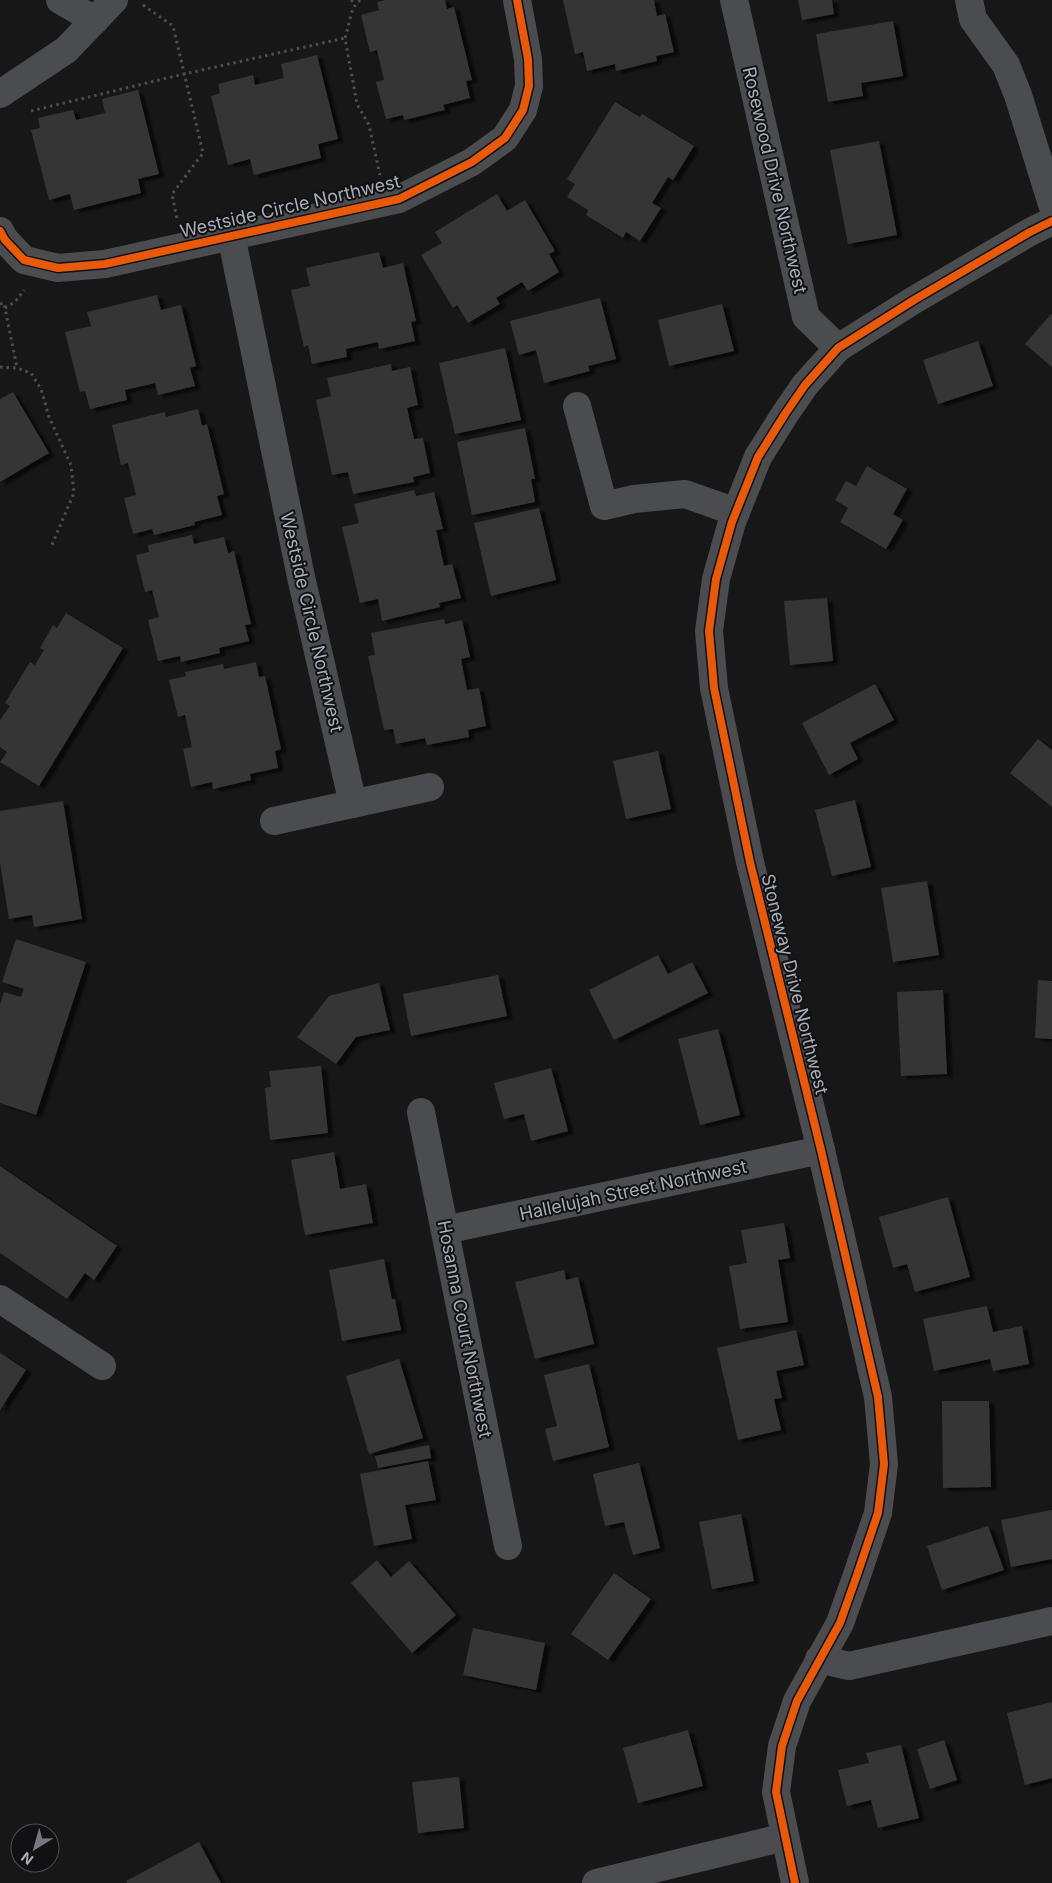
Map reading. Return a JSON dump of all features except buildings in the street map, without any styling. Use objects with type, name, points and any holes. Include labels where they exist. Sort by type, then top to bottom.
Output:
[{"type":"street","points":[[60,0],[95,20]]},
{"type":"street","points":[[6,90],[66,50],[114,0]]},
{"type":"street","name":"Westside Circle Northwest","points":[[0,231],[5,240],[24,260],[58,268],[105,264],[400,199],[472,162],[505,138],[523,110],[529,86],[528,59],[518,0]]},
{"type":"street","name":"Rosewood Drive Northwest","points":[[734,0],[806,317],[838,348]]},
{"type":"street","points":[[969,0],[973,19],[1006,65],[1018,94],[1052,204]]},
{"type":"street","name":"Stoneway Drive Northwest","points":[[795,1883],[776,1792],[782,1746],[797,1701],[840,1623],[878,1513],[884,1464],[878,1397],[821,1150],[750,862],[714,688],[709,631],[713,596],[716,579],[736,512],[758,457],[804,385],[838,348],[914,300],[1052,221]]},
{"type":"street","name":"Westside Circle Northwest","points":[[231,235],[301,577],[353,804]]},
{"type":"street","points":[[577,406],[604,506],[634,499],[685,494],[736,512]]},
{"type":"street","points":[[274,821],[430,788]]},
{"type":"street","name":"Hosanna Court Northwest","points":[[421,1112],[508,1546]]},
{"type":"street","name":"Hallelujah Street Northwest","points":[[445,1230],[821,1150]]},
{"type":"street","points":[[0,1300],[102,1366]]},
{"type":"street","points":[[819,1659],[849,1666],[1052,1622]]},
{"type":"street","points":[[596,1883],[785,1836]]},
{"type":"path","points":[[137,0],[173,26],[203,153],[172,194],[184,246]]},
{"type":"path","points":[[351,0],[356,4]]},
{"type":"path","points":[[360,0],[353,8],[345,38],[357,104],[369,125],[376,150],[385,202]]},
{"type":"path","points":[[6,90],[22,113],[345,38]]},
{"type":"path","points":[[0,304],[4,303],[17,368]]},
{"type":"path","points":[[0,367],[17,368],[31,373],[41,389],[49,417],[71,465],[74,494],[51,547]]},
{"type":"cycle path","points":[[0,231],[5,240],[24,260],[58,268],[105,264],[399,199],[472,162],[505,138],[523,110],[529,86],[528,59],[517,0]]},
{"type":"cycle path","points":[[795,1883],[776,1792],[782,1746],[797,1701],[840,1623],[878,1513],[884,1464],[878,1397],[821,1150],[750,862],[714,688],[709,631],[716,579],[732,522],[758,457],[805,385],[838,348],[914,300],[1052,221]]}]
